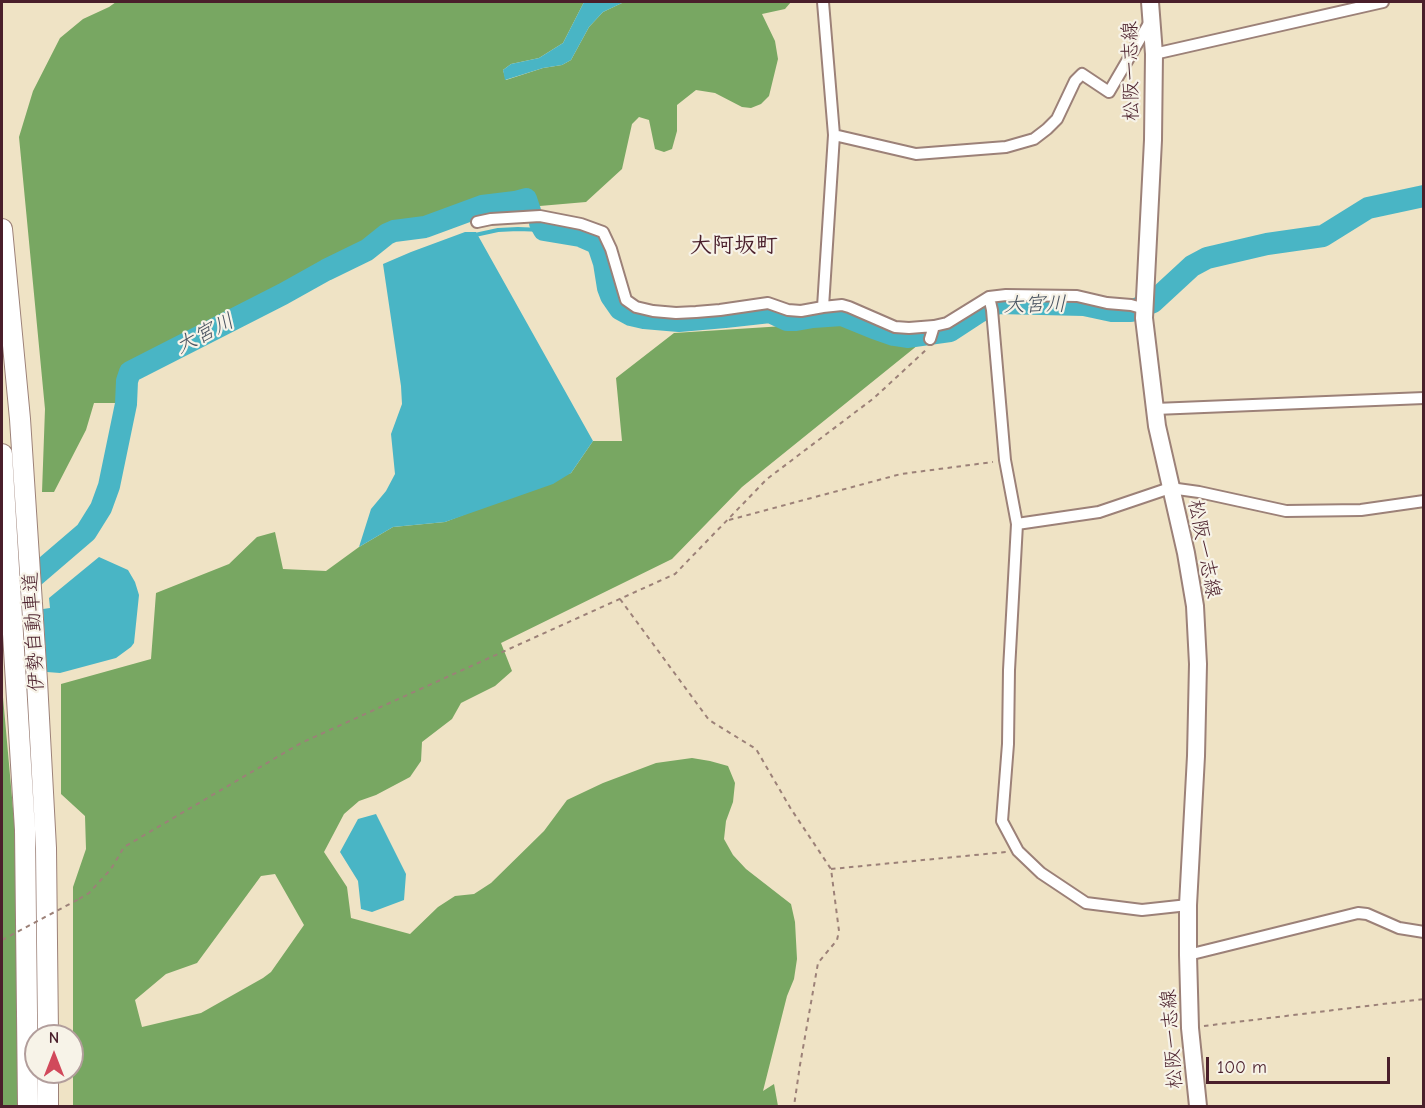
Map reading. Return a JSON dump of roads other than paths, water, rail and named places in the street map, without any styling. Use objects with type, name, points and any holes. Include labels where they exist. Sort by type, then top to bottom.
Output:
[{"type":"highway","name":"伊勢自動車道","points":[[2,229],[11,319],[37,681],[46,848],[48,1024]]},
{"type":"highway","name":"伊勢自動車道","points":[[2,454],[26,830],[28,1107]]},
{"type":"highway","points":[[48,1084],[48,1107]]},
{"type":"main road","name":"松阪一志線","points":[[1150,2],[1154,54],[1153,140],[1141,306],[1162,454],[1186,553],[1195,606],[1198,664],[1188,955],[1190,1028],[1198,1107]]},
{"type":"street","points":[[823,2],[834,135],[823,307]]},
{"type":"street","points":[[1154,54],[1383,2]]},
{"type":"street","points":[[834,135],[915,154],[1006,147],[1034,139],[1057,118],[1075,81],[1082,74],[1109,92],[1151,20]]},
{"type":"street","points":[[477,222],[540,216],[603,231],[611,249],[626,300],[636,307],[653,311],[676,313],[720,310],[768,303],[801,311],[842,305],[895,327],[909,328],[934,327],[947,323],[990,298],[1006,295],[1077,296],[1107,303],[1141,306]]},
{"type":"street","points":[[990,298],[1005,460],[1017,524],[1009,670],[1008,744],[1002,821],[1018,850],[1041,873],[1086,903],[1142,910],[1188,905]]},
{"type":"street","points":[[930,339],[934,327]]},
{"type":"street","points":[[1155,409],[1424,398]]},
{"type":"street","points":[[1017,524],[1099,512],[1170,488],[1286,511],[1361,510],[1424,501]]},
{"type":"street","points":[[1188,955],[1358,913],[1367,914],[1400,928],[1424,932]]},
{"type":"water","points":[[584,2],[624,2],[603,12],[589,27],[571,60],[562,65],[543,68],[505,80],[503,70],[511,64],[539,58],[563,43]]},
{"type":"water","points":[[465,232],[476,232],[593,441],[571,473],[553,484],[445,522],[393,527],[359,547],[371,509],[386,491],[395,474],[391,434],[402,404],[383,264]]},
{"type":"water","points":[[99,557],[128,570],[135,582],[139,595],[134,643],[116,658],[60,673],[47,672],[43,609],[50,608],[49,598]]},
{"type":"water","points":[[376,814],[406,874],[404,900],[372,912],[361,909],[358,881],[340,852],[358,819]]},
{"type":"waterway","name":"大宮川","points":[[540,223],[544,230],[580,236],[596,243],[604,263],[611,296],[620,309],[631,315],[679,321],[770,312],[787,320],[842,315],[894,335],[907,337],[950,331],[998,303],[1084,305],[1112,311],[1131,311],[1153,302],[1192,266],[1207,258],[1267,244],[1323,236],[1368,208],[1424,196]]},
{"type":"waterway","name":"大宮川","points":[[16,592],[86,532],[101,508],[109,486],[126,404],[127,381],[130,372],[367,250],[394,231],[425,227],[482,206],[526,199],[530,211]]},
{"type":"waterway","points":[[475,235],[498,230],[544,230]]},
{"type":"district","name":"大阿坂町","points":[[734,246]]}]
